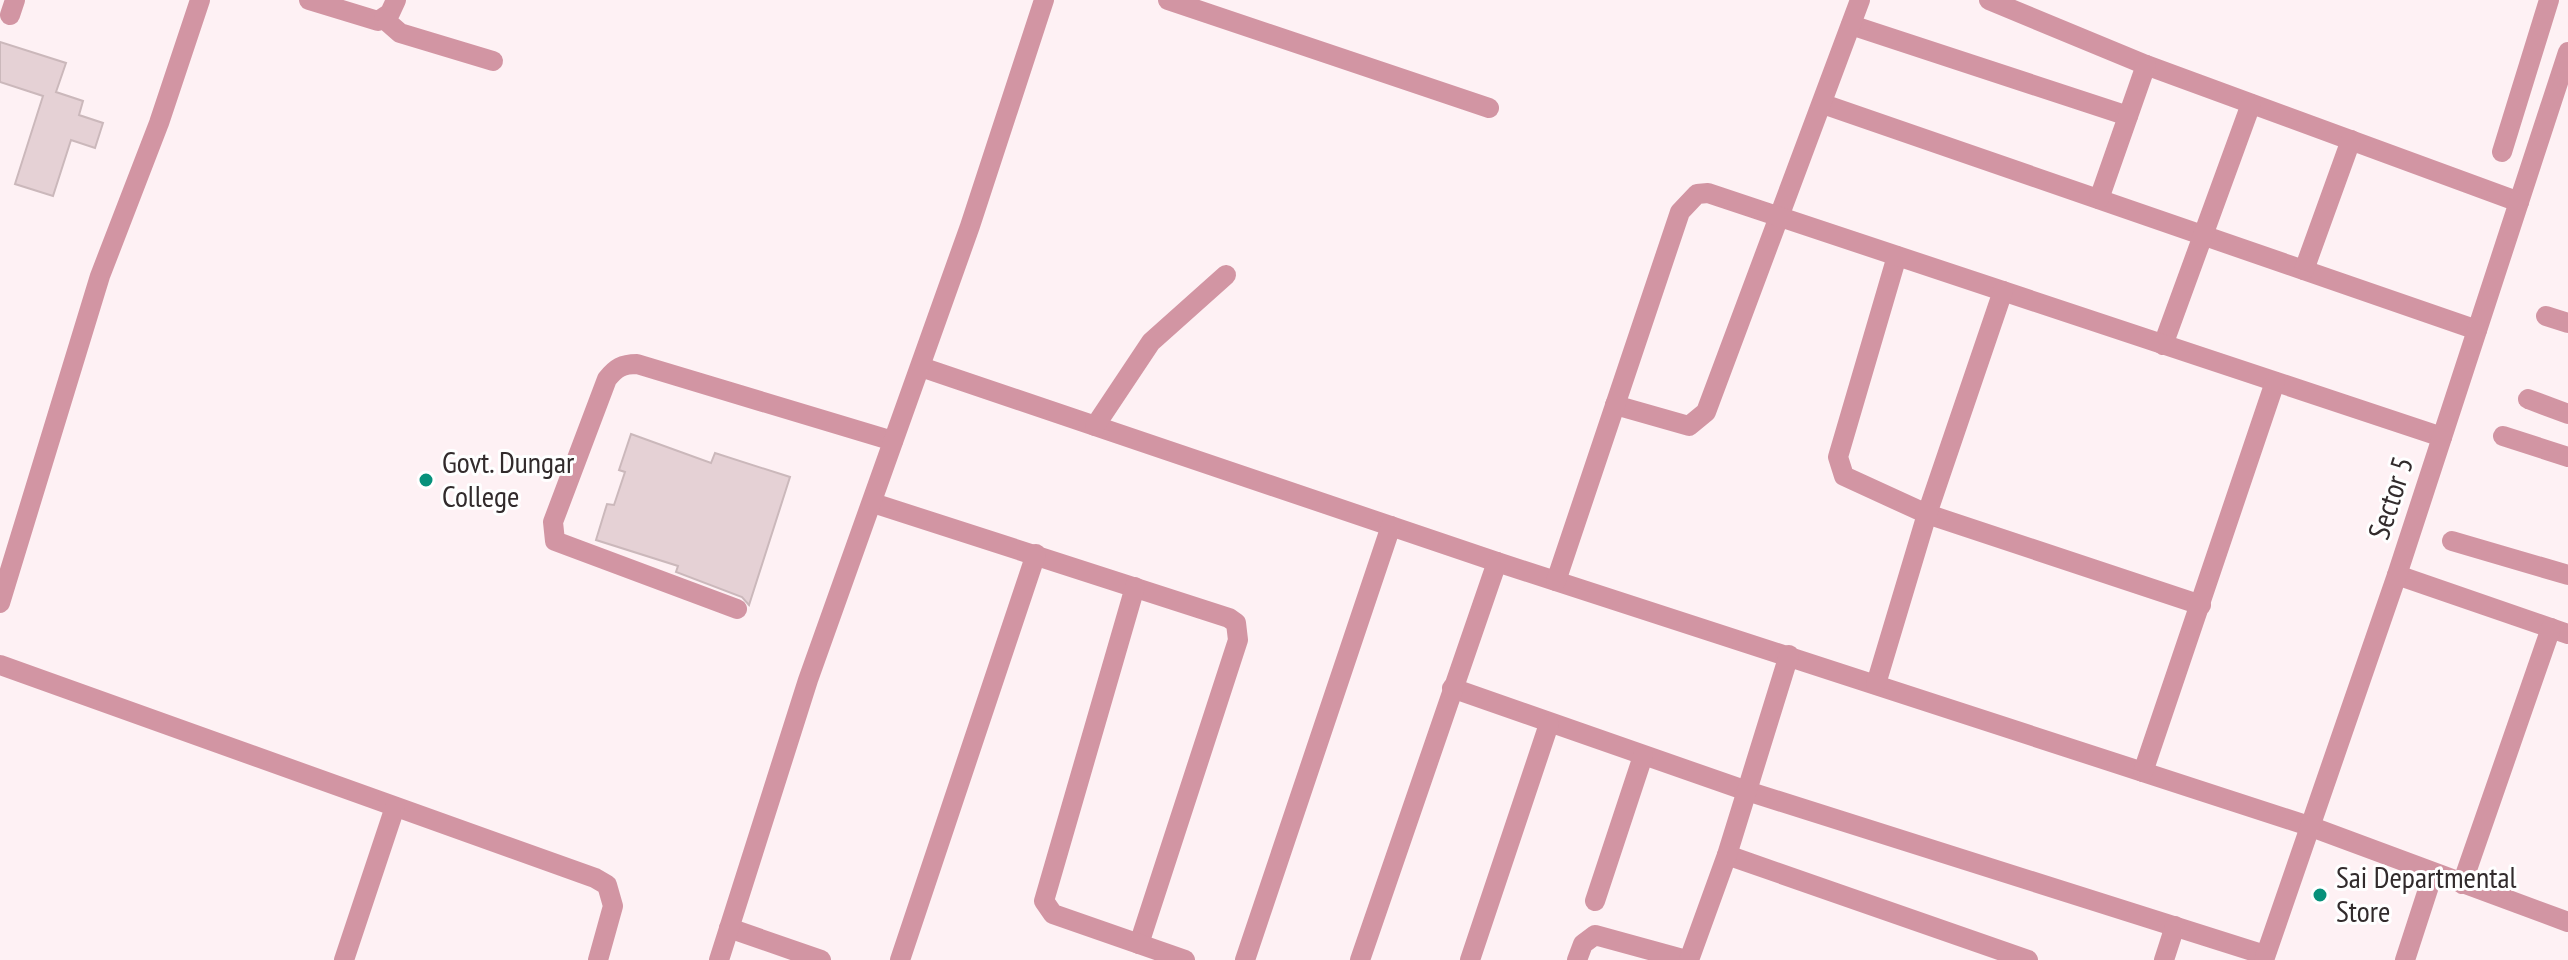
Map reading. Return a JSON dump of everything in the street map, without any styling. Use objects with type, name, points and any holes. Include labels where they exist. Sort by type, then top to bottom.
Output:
[{"type":"street","points":[[0,603],[100,276],[159,123],[200,0]]},
{"type":"street","points":[[309,0],[370,20],[384,19],[400,33],[493,61]]},
{"type":"street","points":[[384,19],[396,0]]},
{"type":"street","points":[[719,960],[808,680],[921,367],[1044,0]]},
{"type":"street","points":[[1168,0],[1489,108]]},
{"type":"street","points":[[1615,405],[1678,425],[1689,426],[1700,420],[1782,218],[1860,0]]},
{"type":"street","points":[[1989,0],[2146,65],[2519,202]]},
{"type":"street","points":[[2502,152],[2549,0]]},
{"type":"street","points":[[1851,25],[2128,116]]},
{"type":"street","name":"Sector 5","points":[[2264,957],[2397,575],[2568,52]]},
{"type":"street","points":[[2099,199],[2146,65]]},
{"type":"street","points":[[1823,104],[2477,330]]},
{"type":"street","points":[[2163,345],[2251,104]]},
{"type":"street","points":[[2304,270],[2351,140]]},
{"type":"street","points":[[1556,581],[1680,212],[1687,201],[1708,193],[2442,437]]},
{"type":"street","points":[[1897,256],[1838,457],[1844,476],[1862,487],[1927,514],[2201,605]]},
{"type":"street","points":[[1095,426],[1151,342],[1226,275]]},
{"type":"street","points":[[1876,684],[1927,514],[2003,291]]},
{"type":"street","points":[[2546,316],[2568,323]]},
{"type":"street","points":[[737,609],[555,541],[553,522],[607,379],[616,369],[625,364],[637,364],[893,441]]},
{"type":"street","points":[[921,367],[1497,562],[2309,826],[2561,919],[2568,899]]},
{"type":"street","points":[[2143,772],[2275,382]]},
{"type":"street","points":[[2528,399],[2568,414]]},
{"type":"street","points":[[2503,436],[2568,457]]},
{"type":"street","points":[[873,503],[1229,618],[1239,631],[1139,944]]},
{"type":"street","points":[[1245,960],[1391,526]]},
{"type":"street","points":[[2452,541],[2568,575]]},
{"type":"street","points":[[900,960],[1036,554]]},
{"type":"street","points":[[1360,960],[1497,562]]},
{"type":"street","points":[[2397,575],[2559,631],[2462,884]]},
{"type":"street","points":[[1135,587],[1044,901],[1053,914],[1185,960]]},
{"type":"street","points":[[1577,960],[1583,944],[1595,935],[1687,960],[1727,855],[1789,655]]},
{"type":"street","points":[[0,665],[607,885],[613,906],[598,960]]},
{"type":"street","points":[[1452,688],[1747,791],[2264,957]]},
{"type":"street","points":[[1470,960],[1549,724]]},
{"type":"street","points":[[1595,901],[1643,756]]},
{"type":"street","points":[[344,960],[395,807]]},
{"type":"street","points":[[1727,855],[2028,960]]},
{"type":"street","points":[[2405,960],[2433,874]]},
{"type":"street","points":[[2164,960],[2175,926]]},
{"type":"street","points":[[729,928],[821,960]]},
{"type":"building","points":[[0,42],[66,63],[56,92],[83,101],[79,115],[103,123],[95,148],[71,140],[53,196],[15,184],[43,96],[0,82]]},
{"type":"building","points":[[631,434],[711,463],[715,453],[790,477],[749,605],[742,597],[676,572],[678,566],[596,540],[607,504],[614,505],[625,472],[619,470]]},
{"type":"place","name":"Govt. Dungar College","points":[[426,480]]},
{"type":"place","name":"Sai Departmental Store","points":[[2320,895]]}]
